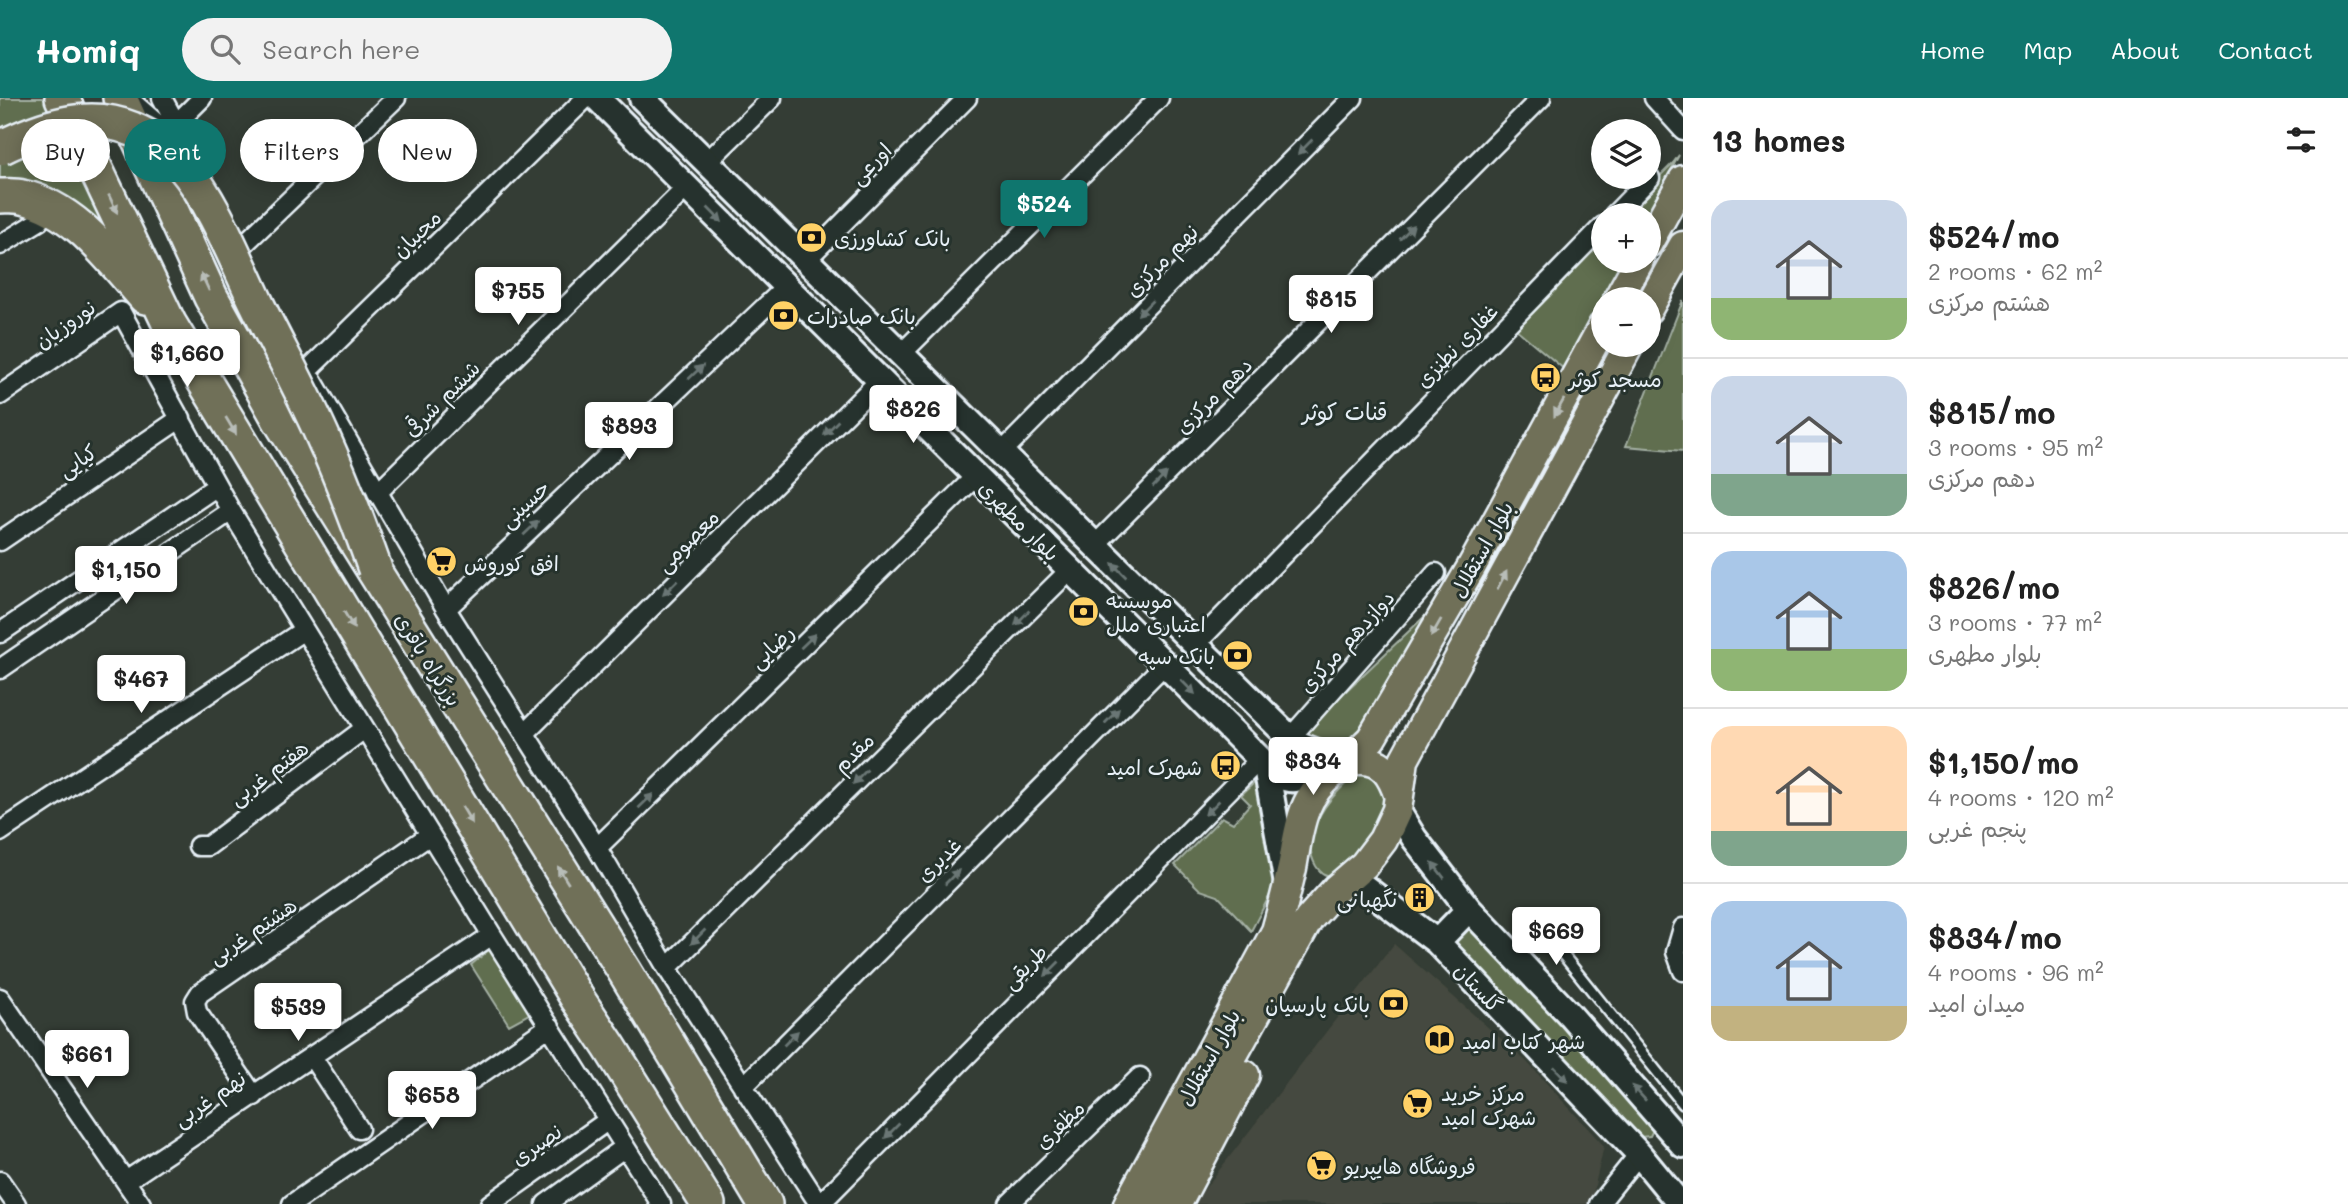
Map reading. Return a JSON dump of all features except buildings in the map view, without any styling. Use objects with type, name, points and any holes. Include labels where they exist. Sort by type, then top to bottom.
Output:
[{"type":"highway","points":[[62,98],[169,323],[576,998],[609,1045],[708,1204]]},
{"type":"highway","name":"بزرگراه باقری","points":[[120,98],[211,297],[279,419],[375,569],[765,1204]]},
{"type":"highway","points":[[0,148],[44,128],[87,121],[111,122],[147,136],[167,150],[184,167],[210,209],[322,433],[375,569]]},
{"type":"highway","points":[[0,196],[22,197],[56,211],[89,235],[169,323]]},
{"type":"highway","points":[[553,957],[570,962],[583,958],[592,950],[599,933]]},
{"type":"highway","points":[[609,1045],[607,1025],[612,1009],[621,1003],[649,1013]]},
{"type":"main road","name":"بلوار مطهری","points":[[597,98],[1263,763]]},
{"type":"main road","name":"بلوار مطهری","points":[[642,98],[1294,742]]},
{"type":"main road","points":[[1661,220],[1683,180]]},
{"type":"main road","points":[[1660,287],[1683,246]]},
{"type":"main road","name":"بلوار استقلال","points":[[1128,1204],[1276,931],[1301,817],[1319,786],[1371,739],[1471,568],[1591,348]]},
{"type":"main road","name":"بلوار استقلال","points":[[1150,1204],[1309,919],[1336,888],[1364,865],[1383,840],[1398,802],[1404,760],[1622,357]]},
{"type":"main road","points":[[1409,674],[1403,697],[1410,707],[1422,713],[1434,705]]},
{"type":"main road","points":[[1294,742],[1346,763],[1360,759],[1380,765],[1392,777],[1398,802],[1413,838],[1469,908],[1570,1015],[1678,1138],[1644,1160]]},
{"type":"main road","points":[[1263,763],[1290,780],[1299,779],[1304,774],[1305,763],[1294,742]]},
{"type":"main road","points":[[1110,1204],[1285,897],[1263,763]]},
{"type":"main road","name":"گلستان","points":[[1351,877],[1437,942],[1644,1160],[1681,1204]]},
{"type":"main road","points":[[1437,942],[1469,908]]},
{"type":"main road","points":[[1177,1204],[1303,969],[1309,942],[1309,919]]},
{"type":"street","points":[[128,98],[152,119]]},
{"type":"street","points":[[162,98],[173,119]]},
{"type":"street","points":[[181,119],[202,98]]},
{"type":"street","points":[[241,247],[396,98]]},
{"type":"street","name":"محبیان","points":[[307,371],[586,98]]},
{"type":"street","points":[[707,162],[772,98]]},
{"type":"street","name":"اورعی","points":[[806,260],[967,98]]},
{"type":"street","points":[[901,354],[1159,98]]},
{"type":"street","name":"نهم مرکزی","points":[[1002,453],[1353,98]]},
{"type":"street","name":"دهم مرکزی","points":[[1094,546],[1541,98]]},
{"type":"street","points":[[1654,98],[1683,130]]},
{"type":"street","points":[[208,182],[307,371],[446,609],[526,732],[667,968],[819,1204]]},
{"type":"street","name":"ششم شرقی","points":[[377,493],[687,187]]},
{"type":"street","points":[[1626,203],[1639,189]]},
{"type":"street","points":[[0,245],[40,221]]},
{"type":"street","name":"غفاری نطنزی","points":[[1195,645],[1591,238]]},
{"type":"street","name":"حسینی","points":[[446,609],[786,286]]},
{"type":"street","name":"نوروزیان","points":[[0,395],[121,312],[181,418]]},
{"type":"street","name":"معصومی","points":[[526,732],[880,380]]},
{"type":"street","points":[[181,418],[231,511],[364,729],[661,1204]]},
{"type":"street","name":"کیایی","points":[[0,541],[181,418]]},
{"type":"street","name":"رضایی","points":[[597,848],[976,476]]},
{"type":"street","points":[[0,633],[217,486]]},
{"type":"street","points":[[0,670],[231,511]]},
{"type":"street","name":"مقدم","points":[[667,968],[1070,570]]},
{"type":"street","name":"دوازدهم مرکزی","points":[[1294,742],[1436,573]]},
{"type":"street","points":[[33,611],[50,635]]},
{"type":"street","points":[[0,832],[304,630]]},
{"type":"street","name":"غدیری","points":[[743,1087],[1164,664]]},
{"type":"street","name":"هفتم غربی","points":[[198,846],[208,846],[364,729]]},
{"type":"street","name":"طریقی","points":[[819,1204],[1263,763]]},
{"type":"street","name":"هشتم غربی","points":[[254,1096],[197,1012],[195,1001],[200,993],[430,835]]},
{"type":"street","points":[[1683,928],[1676,953],[1683,971]]},
{"type":"street","name":"نهم غربی","points":[[126,1181],[492,935]]},
{"type":"street","points":[[0,998],[141,1204]]},
{"type":"street","points":[[292,1204],[550,1026]]},
{"type":"street","points":[[312,1057],[359,1129]]},
{"type":"street","name":"مظفری","points":[[1009,1204],[1140,1077]]},
{"type":"street","name":"نصیری","points":[[490,1204],[607,1121]]},
{"type":"street","points":[[546,1204],[625,1147]]},
{"type":"street","points":[[1599,1204],[1644,1160]]},
{"type":"street","points":[[0,1181],[16,1204]]},
{"type":"lane","points":[[1547,935],[1683,1104]]},
{"type":"shaded area","name":"مرکز خرید شهرک امید","points":[[1394,944],[1527,1062],[1604,1146],[1592,1198],[1587,1204],[1193,1204]]},
{"type":"green space","points":[[0,98],[51,98],[61,119],[21,119],[21,182],[90,182],[129,268],[0,184]]},
{"type":"green space","points":[[1679,155],[1661,189],[1661,175]]},
{"type":"green space","points":[[1647,189],[1661,189],[1653,203],[1633,203]]},
{"type":"green space","points":[[1591,248],[1591,273],[1617,273],[1609,287],[1591,287],[1591,321],[1565,370],[1516,329]]},
{"type":"green space","points":[[1683,300],[1683,451],[1626,446]]},
{"type":"green space","points":[[1445,597],[1368,735],[1337,745],[1323,743],[1307,735],[1307,728]]},
{"type":"green space","points":[[1360,774],[1377,777],[1387,804],[1378,831],[1335,876],[1326,875],[1318,869],[1311,853],[1314,827],[1329,801]]},
{"type":"green space","points":[[1256,781],[1261,789],[1274,867],[1271,893],[1251,931],[1218,896],[1200,890],[1175,865],[1222,817],[1233,823],[1250,804],[1241,795]]},
{"type":"green space","points":[[1470,926],[1493,947],[1654,1128],[1650,1136],[1640,1137],[1454,942],[1459,930]]},
{"type":"green space","points":[[490,949],[531,1013],[509,1025],[471,965]]},
{"type":"place","name":"بانک کشاورزی","points":[[811,237]]},
{"type":"place","name":"بانک صادرات","points":[[784,315]]},
{"type":"place","name":"مسجد کوثر","points":[[1546,378]]},
{"type":"place","name":"افق کوروش","points":[[441,562]]},
{"type":"place","name":"موسسه اعتباری ملل","points":[[1083,611]]},
{"type":"place","name":"بانک سپه","points":[[1238,655]]},
{"type":"place","name":"شهرک امید","points":[[1225,766]]},
{"type":"place","name":"نگهبانی","points":[[1420,898]]},
{"type":"place","name":"بانک پارسیان","points":[[1393,1003]]},
{"type":"place","name":"شهر کتاب امید","points":[[1439,1040]]},
{"type":"place","name":"مرکز خرید شهرک امید","points":[[1418,1104]]},
{"type":"place","name":"فروشگاه هایپریو","points":[[1321,1165]]},
{"type":"district","name":"قنات کوثر","points":[[1345,411]]}]
